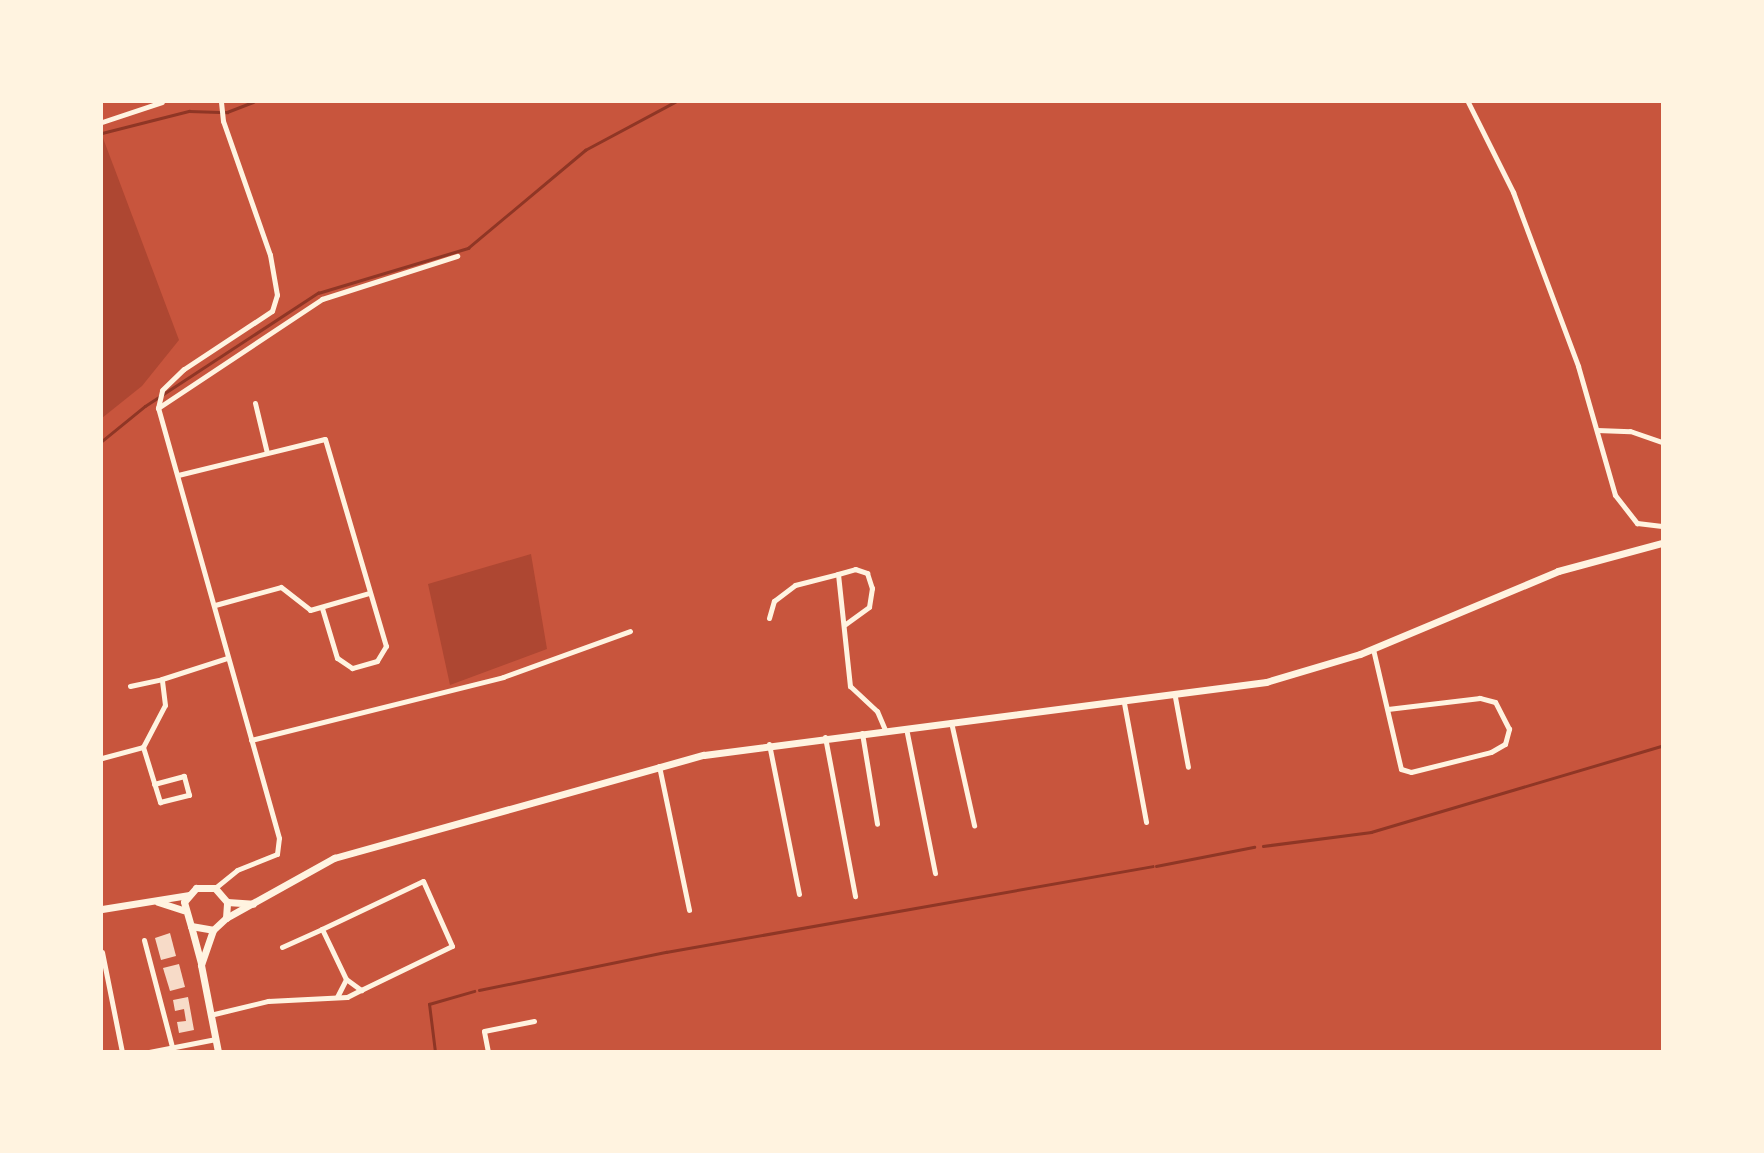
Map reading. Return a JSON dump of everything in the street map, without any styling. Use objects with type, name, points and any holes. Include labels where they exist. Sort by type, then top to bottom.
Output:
[{"type":"main road","points":[[201,965],[212,930],[226,918],[334,858],[659,766],[769,744],[1175,697],[1266,682],[1373,649],[1558,571],[1662,543]]},
{"type":"main road","points":[[102,909],[188,895],[204,886],[215,888],[227,902],[226,918]]},
{"type":"main road","points":[[188,895],[183,910],[191,926],[201,965],[218,1052]]},
{"type":"main road","points":[[154,901],[183,910]]},
{"type":"main road","points":[[227,902],[253,904]]},
{"type":"main road","points":[[191,926],[212,930]]},
{"type":"street","points":[[102,122],[162,102]]},
{"type":"street","points":[[1468,102],[1513,192],[1578,366],[1615,495],[1626,514],[1649,527],[1662,526]]},
{"type":"street","points":[[215,888],[237,870],[277,854],[279,838],[226,658],[215,605],[158,408],[162,390],[184,369],[272,311],[277,295],[254,203],[223,121],[222,103]]},
{"type":"street","points":[[158,408],[322,299],[457,256]]},
{"type":"street","points":[[255,403],[267,453]]},
{"type":"street","points":[[1597,429],[1630,431],[1662,442]]},
{"type":"street","points":[[178,475],[325,439],[386,646],[377,661],[352,668],[337,658],[322,607]]},
{"type":"street","points":[[769,618],[774,601],[795,585],[855,569],[867,573],[872,588],[869,607],[846,624]]},
{"type":"street","points":[[838,574],[846,624],[849,686],[877,712],[885,730]]},
{"type":"street","points":[[215,605],[281,587],[310,610],[369,593]]},
{"type":"street","points":[[251,740],[503,677],[630,631]]},
{"type":"street","points":[[1373,649],[1401,769],[1411,772],[1491,752],[1505,744],[1509,729],[1495,702],[1480,698],[1388,709]]},
{"type":"street","points":[[130,686],[162,679],[226,658]]},
{"type":"street","points":[[155,783],[184,776],[189,795],[160,802],[143,747],[165,705],[162,679]]},
{"type":"street","points":[[1175,697],[1188,767]]},
{"type":"street","points":[[1124,703],[1146,822]]},
{"type":"street","points":[[951,722],[974,825]]},
{"type":"street","points":[[906,728],[935,873]]},
{"type":"street","points":[[862,733],[877,824]]},
{"type":"street","points":[[825,737],[855,895]]},
{"type":"street","points":[[769,744],[799,894]]},
{"type":"street","points":[[102,758],[143,747]]},
{"type":"street","points":[[659,766],[690,910]]},
{"type":"street","points":[[209,1015],[268,1001],[337,997],[361,990],[452,947],[424,881],[282,947]]},
{"type":"street","points":[[322,929],[346,979],[361,990]]},
{"type":"street","points":[[144,940],[173,1047]]},
{"type":"street","points":[[102,952],[122,1052]]},
{"type":"street","points":[[337,997],[346,979]]},
{"type":"street","points":[[488,1052],[484,1031],[534,1021]]},
{"type":"street","points":[[149,1052],[216,1039]]},
{"type":"shaded area","points":[[103,138],[179,340],[142,386],[102,418]]},
{"type":"shaded area","points":[[531,554],[547,649],[450,685],[428,584]]},
{"type":"building","points":[[170,933],[176,956],[161,960],[155,938]]},
{"type":"building","points":[[179,964],[185,987],[170,991],[163,968]]},
{"type":"building","points":[[188,997],[194,1030],[179,1033],[177,1022],[186,1021],[184,1009],[175,1011],[173,1000]]},
{"type":"waterway","points":[[102,133],[189,111],[227,112],[253,102]]},
{"type":"waterway","points":[[102,441],[145,406],[318,293],[468,248],[585,150],[675,102]]},
{"type":"waterway","points":[[1263,846],[1371,832],[1662,746]]},
{"type":"waterway","points":[[1156,866],[1254,847]]},
{"type":"waterway","points":[[479,990],[666,952],[1152,866]]},
{"type":"waterway","points":[[435,1052],[429,1004],[474,991]]}]
